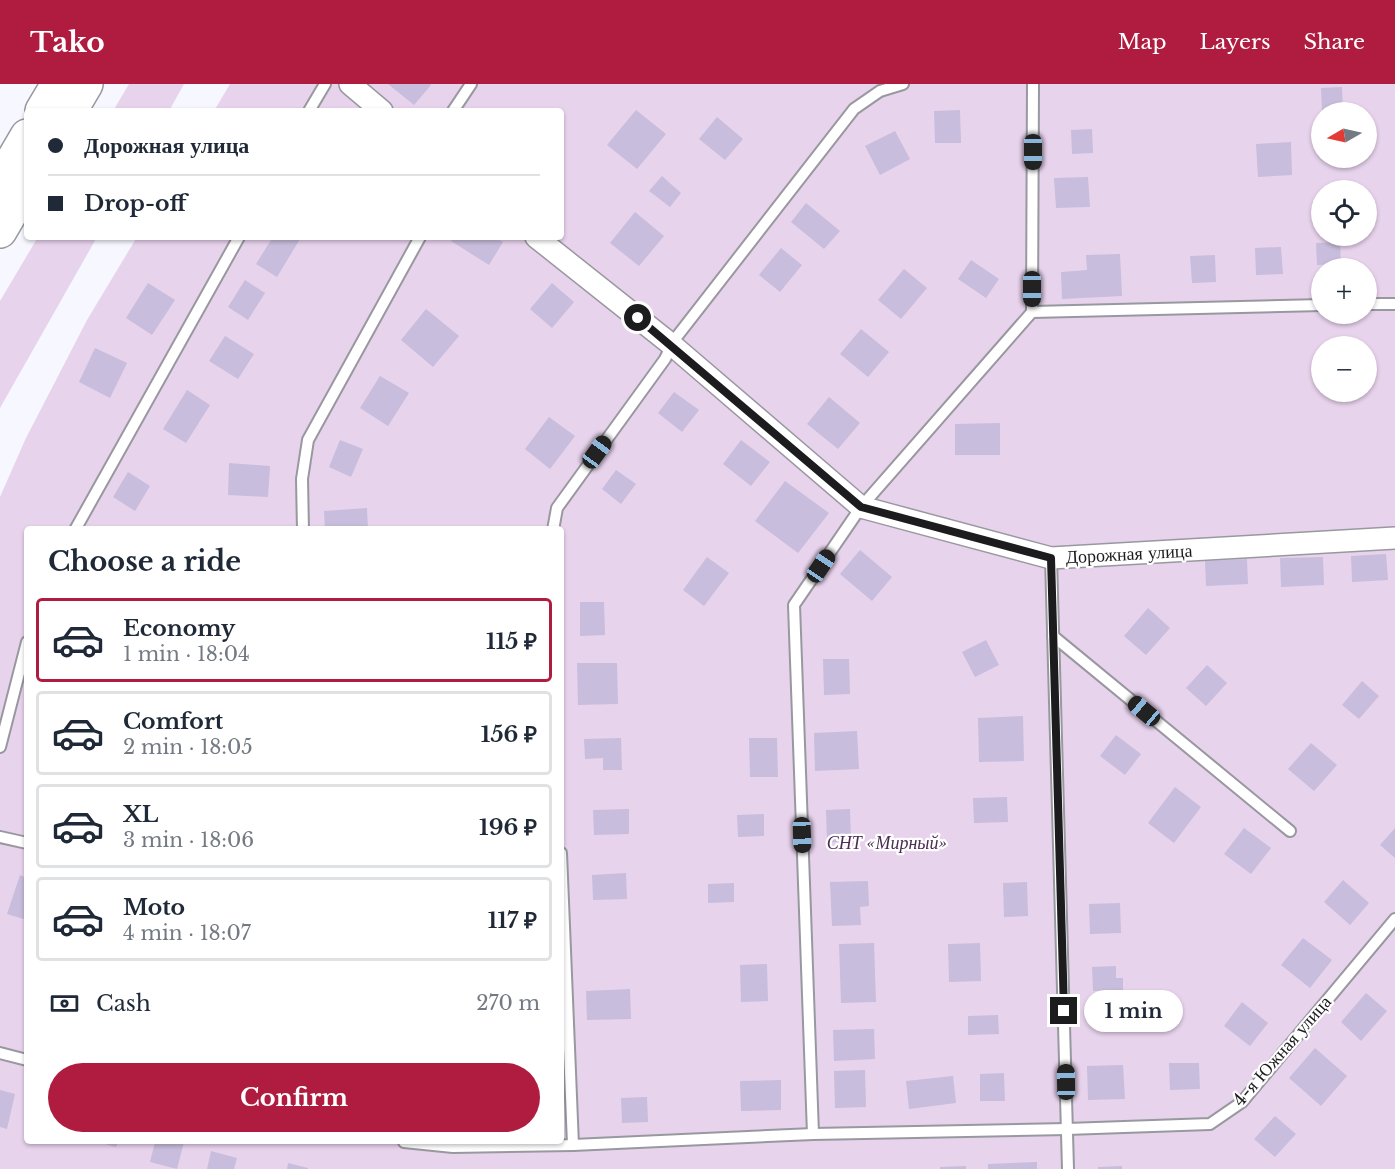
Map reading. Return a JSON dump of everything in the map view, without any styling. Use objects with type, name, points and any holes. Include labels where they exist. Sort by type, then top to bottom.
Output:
[{"type":"main road","points":[[44,108],[58,84]]},
{"type":"main road","points":[[72,108],[86,84]]},
{"type":"main road","points":[[0,231],[9,175],[24,142]]},
{"type":"street","points":[[350,84],[378,108]]},
{"type":"street","name":"Дорожная улица","points":[[540,240],[672,345],[861,507],[1051,558],[1395,538]]},
{"type":"lane","points":[[311,108],[325,84]]},
{"type":"lane","points":[[455,108],[471,84]]},
{"type":"lane","points":[[554,526],[557,508],[665,359],[672,345],[854,109],[880,91],[903,84]]},
{"type":"lane","points":[[813,1134],[794,605],[861,507],[1032,312],[1034,84]]},
{"type":"lane","points":[[77,526],[237,240]]},
{"type":"lane","points":[[303,526],[302,479],[308,440],[418,240]]},
{"type":"lane","points":[[1377,304],[1395,304]]},
{"type":"lane","points":[[1032,312],[1311,305]]},
{"type":"lane","points":[[1051,558],[1068,1169]]},
{"type":"lane","points":[[1053,636],[1290,831]]},
{"type":"lane","points":[[0,747],[24,654]]},
{"type":"lane","points":[[0,837],[24,842]]},
{"type":"lane","name":"4-я Южная улица","points":[[424,1144],[453,1147],[573,1145],[813,1134],[1210,1124],[1242,1102],[1395,919]]},
{"type":"lane","points":[[564,926],[573,1145]]},
{"type":"lane","points":[[0,1053],[24,1059]]},
{"type":"green space","points":[[129,84],[184,84],[171,108],[115,108]]},
{"type":"green space","name":"СНТ «Мирный»","points":[[230,84],[1395,84],[1395,1169],[0,1169],[0,497],[25,440],[87,320],[135,240],[564,240],[564,108],[216,108]]},
{"type":"green space","points":[[36,240],[95,240],[0,408],[0,301]]},
{"type":"building","points":[[388,84],[430,84],[431,85],[414,105]]},
{"type":"building","points":[[1342,87],[1343,102],[1322,102],[1321,88]]},
{"type":"building","points":[[636,110],[666,134],[637,169],[607,145]]},
{"type":"building","points":[[960,110],[961,143],[935,143],[934,111]]},
{"type":"building","points":[[717,117],[743,139],[725,160],[699,139]]},
{"type":"building","points":[[1092,129],[1093,153],[1072,154],[1071,130]]},
{"type":"building","points":[[895,131],[910,159],[880,175],[865,146]]},
{"type":"building","points":[[1291,142],[1292,175],[1258,177],[1256,144]]},
{"type":"building","points":[[662,176],[681,193],[670,207],[649,191]]},
{"type":"building","points":[[1088,177],[1090,207],[1056,208],[1054,178]]},
{"type":"building","points":[[806,203],[840,231],[824,249],[791,222]]},
{"type":"building","points":[[635,212],[664,236],[639,266],[610,243]]},
{"type":"building","points":[[271,240],[299,240],[277,277],[256,264]]},
{"type":"building","points":[[499,240],[503,242],[489,265],[451,241]]},
{"type":"building","points":[[1316,246],[1340,246],[1341,258],[1317,258]]},
{"type":"building","points":[[1281,247],[1283,274],[1256,275],[1255,248]]},
{"type":"building","points":[[781,248],[802,265],[780,292],[759,275]]},
{"type":"building","points":[[1120,254],[1122,296],[1062,299],[1061,272],[1087,270],[1086,255]]},
{"type":"building","points":[[1215,255],[1216,282],[1192,283],[1190,256]]},
{"type":"building","points":[[971,260],[999,279],[986,298],[958,279]]},
{"type":"building","points":[[904,269],[927,288],[901,319],[878,300]]},
{"type":"building","points":[[245,280],[265,293],[248,320],[228,307]]},
{"type":"building","points":[[148,283],[175,300],[152,335],[126,318]]},
{"type":"building","points":[[552,283],[574,302],[552,328],[530,309]]},
{"type":"building","points":[[426,309],[459,336],[433,367],[401,340]]},
{"type":"building","points":[[861,329],[889,352],[868,377],[840,354]]},
{"type":"building","points":[[225,336],[254,354],[238,379],[209,361]]},
{"type":"building","points":[[95,348],[127,363],[110,398],[79,382]]},
{"type":"building","points":[[380,376],[409,393],[388,426],[360,408]]},
{"type":"building","points":[[187,390],[210,405],[186,443],[163,429]]},
{"type":"building","points":[[674,392],[699,410],[682,432],[658,413]]},
{"type":"building","points":[[829,397],[860,423],[838,449],[807,424]]},
{"type":"building","points":[[549,417],[575,436],[550,469],[525,449]]},
{"type":"building","points":[[1000,423],[1000,455],[955,455],[955,424]]},
{"type":"building","points":[[340,440],[363,449],[351,477],[329,467]]},
{"type":"building","points":[[741,440],[770,462],[751,486],[723,464]]},
{"type":"building","points":[[229,463],[270,466],[268,497],[228,495]]},
{"type":"building","points":[[616,470],[636,484],[621,504],[602,489]]},
{"type":"building","points":[[128,472],[150,486],[135,511],[113,497]]},
{"type":"building","points":[[785,481],[829,513],[798,553],[755,521]]},
{"type":"building","points":[[367,508],[368,526],[325,526],[324,511]]},
{"type":"building","points":[[860,550],[892,577],[872,601],[840,574]]},
{"type":"building","points":[[1386,554],[1388,580],[1352,582],[1351,556]]},
{"type":"building","points":[[707,557],[729,573],[704,606],[683,590]]},
{"type":"building","points":[[1323,557],[1324,585],[1281,587],[1280,558]]},
{"type":"building","points":[[1247,559],[1248,584],[1206,586],[1205,561]]},
{"type":"building","points":[[580,602],[604,602],[605,635],[580,636]]},
{"type":"building","points":[[1148,608],[1170,628],[1146,655],[1124,636]]},
{"type":"building","points":[[986,640],[999,665],[975,677],[962,652]]},
{"type":"building","points":[[823,659],[849,659],[850,694],[824,695]]},
{"type":"building","points":[[577,663],[617,663],[618,704],[578,705]]},
{"type":"building","points":[[1207,665],[1227,683],[1206,706],[1186,688]]},
{"type":"building","points":[[1362,681],[1379,696],[1359,719],[1342,705]]},
{"type":"building","points":[[1023,716],[1024,761],[979,762],[978,718]]},
{"type":"building","points":[[857,731],[859,769],[815,771],[814,733]]},
{"type":"building","points":[[1116,735],[1141,754],[1125,775],[1100,756]]},
{"type":"building","points":[[621,738],[622,770],[603,770],[603,758],[585,759],[584,739]]},
{"type":"building","points":[[749,738],[777,738],[778,777],[750,777]]},
{"type":"building","points":[[1311,743],[1337,765],[1314,791],[1288,769]]},
{"type":"building","points":[[1175,787],[1201,807],[1174,843],[1148,823]]},
{"type":"building","points":[[1007,797],[1008,822],[974,823],[973,798]]},
{"type":"building","points":[[629,809],[629,834],[594,835],[593,810]]},
{"type":"building","points":[[850,809],[851,842],[827,842],[826,810]]},
{"type":"building","points":[[764,814],[764,836],[738,837],[737,815]]},
{"type":"building","points":[[1244,828],[1271,848],[1251,874],[1224,854]]},
{"type":"building","points":[[1395,828],[1395,858],[1380,845]]},
{"type":"building","points":[[626,873],[627,899],[593,900],[592,875]]},
{"type":"building","points":[[20,875],[24,877],[24,919],[7,914]]},
{"type":"building","points":[[1343,880],[1369,903],[1350,925],[1324,902]]},
{"type":"building","points":[[868,881],[869,906],[860,907],[861,925],[832,926],[830,882]]},
{"type":"building","points":[[1027,882],[1028,916],[1004,917],[1003,883]]},
{"type":"building","points":[[734,883],[734,902],[708,903],[708,884]]},
{"type":"building","points":[[1120,903],[1121,933],[1090,934],[1089,904]]},
{"type":"building","points":[[1303,938],[1332,960],[1310,988],[1281,965]]},
{"type":"building","points":[[874,943],[876,1002],[841,1003],[839,944]]},
{"type":"building","points":[[980,943],[981,981],[949,982],[948,944]]},
{"type":"building","points":[[767,964],[768,1001],[741,1002],[740,965]]},
{"type":"building","points":[[1116,966],[1116,978],[1123,978],[1123,990],[1093,991],[1092,967]]},
{"type":"building","points":[[630,989],[631,1019],[587,1020],[586,991]]},
{"type":"building","points":[[1366,993],[1387,1011],[1361,1041],[1341,1022]]},
{"type":"building","points":[[1242,1002],[1268,1023],[1250,1046],[1224,1026]]},
{"type":"building","points":[[998,1015],[999,1034],[968,1035],[968,1016]]},
{"type":"building","points":[[874,1029],[875,1059],[834,1061],[833,1030]]},
{"type":"building","points":[[1315,1048],[1347,1076],[1321,1106],[1289,1078]]},
{"type":"building","points":[[1169,1063],[1199,1063],[1200,1089],[1170,1090]]},
{"type":"building","points":[[1123,1065],[1125,1099],[1088,1100],[1087,1066]]},
{"type":"building","points":[[865,1070],[866,1107],[835,1108],[834,1071]]},
{"type":"building","points":[[1004,1073],[1005,1101],[980,1101],[980,1074]]},
{"type":"building","points":[[953,1076],[956,1103],[909,1109],[906,1081]]},
{"type":"building","points":[[781,1080],[781,1110],[741,1111],[740,1081]]},
{"type":"building","points":[[0,1090],[15,1094],[7,1129],[0,1127]]},
{"type":"building","points":[[647,1097],[648,1122],[622,1123],[621,1098]]},
{"type":"building","points":[[1275,1116],[1296,1134],[1275,1157],[1254,1139]]},
{"type":"building","points":[[154,1144],[183,1144],[177,1169],[150,1162]]},
{"type":"building","points":[[211,1151],[237,1158],[234,1169],[207,1169]]},
{"type":"building","points":[[1037,1162],[1037,1169],[988,1169],[988,1164]]},
{"type":"building","points":[[288,1163],[308,1168],[308,1169],[287,1169]]},
{"type":"building","points":[[966,1166],[966,1169],[940,1169],[940,1167]]},
{"type":"building","points":[[1122,1166],[1122,1169],[1098,1169],[1098,1167]]},
{"type":"route","points":[[638,318],[861,507],[1051,558],[1064,1011]]}]
